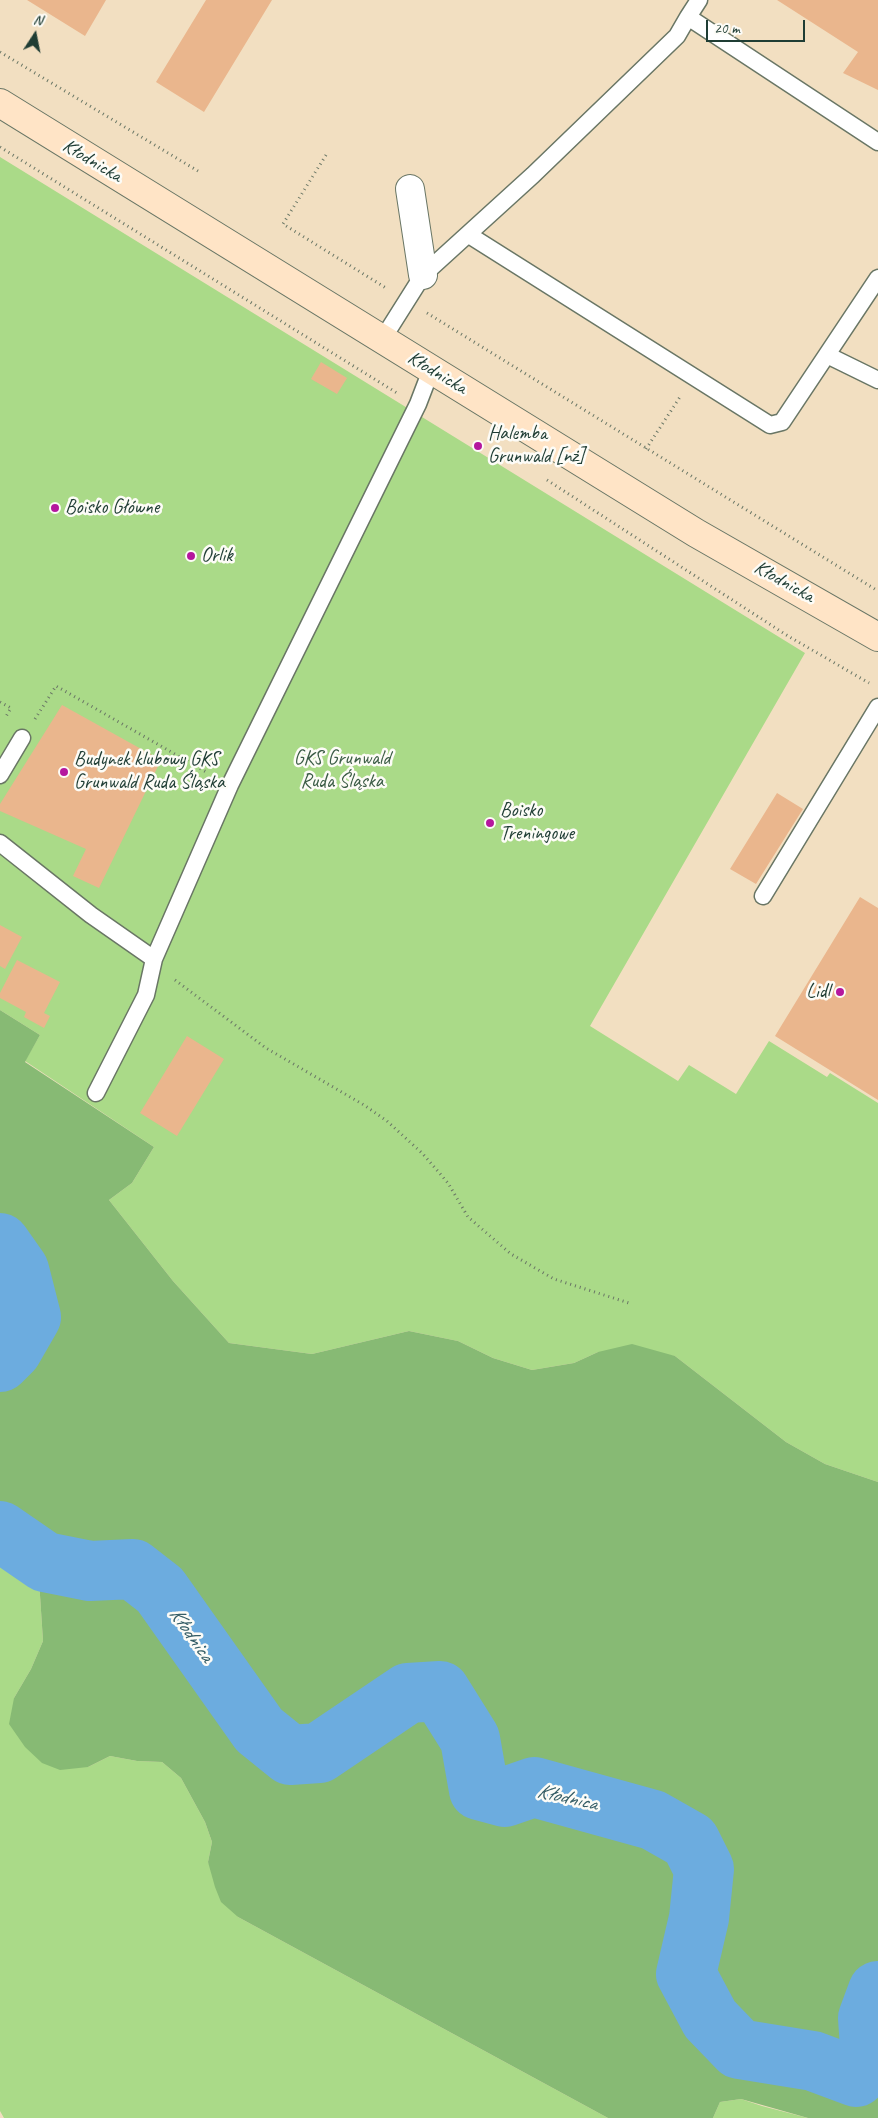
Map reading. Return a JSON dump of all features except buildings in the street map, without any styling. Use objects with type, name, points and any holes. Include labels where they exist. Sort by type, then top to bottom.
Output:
[{"type":"street","name":"Kłodnicka","points":[[0,103],[696,533],[878,637]]},
{"type":"street","points":[[410,189],[423,275]]},
{"type":"lane","points":[[382,340],[423,275],[469,235],[677,36],[699,0]]},
{"type":"lane","points":[[688,17],[878,142]]},
{"type":"lane","points":[[469,235],[770,424],[782,422],[878,278]]},
{"type":"lane","points":[[827,355],[878,380]]},
{"type":"lane","points":[[96,1093],[146,995],[154,959],[230,785],[418,404],[431,370]]},
{"type":"lane","points":[[763,896],[878,707]]},
{"type":"lane","points":[[0,775],[22,738]]},
{"type":"lane","points":[[0,843],[91,916],[154,959]]},
{"type":"path","points":[[0,52],[198,171]]},
{"type":"path","points":[[0,147],[384,385],[418,404]]},
{"type":"path","points":[[326,156],[283,224],[878,591]]},
{"type":"path","points":[[646,449],[693,377]]},
{"type":"path","points":[[546,480],[772,626],[870,684]]},
{"type":"path","points":[[0,702],[10,708],[0,725],[22,738],[56,686],[230,785]]},
{"type":"path","points":[[154,959],[178,983],[252,1038],[387,1121],[423,1154],[448,1184],[468,1217],[511,1254],[554,1279],[630,1303]]},
{"type":"green space","name":"GKS Grunwald Ruda Śląska","points":[[0,157],[805,653],[590,1026],[678,1081],[689,1065],[736,1094],[769,1041],[827,1077],[830,1073],[878,1103],[878,1482],[825,1464],[786,1442],[675,1356],[598,1352],[574,1363],[532,1370],[493,1358],[458,1341],[409,1331],[312,1354],[229,1343],[173,1281],[109,1200],[132,1183],[154,1147],[25,1061],[40,1035],[0,1010]]},
{"type":"green space","points":[[0,1010],[40,1035],[25,1062],[154,1147],[132,1183],[109,1200],[173,1281],[229,1343],[312,1354],[409,1331],[458,1341],[493,1358],[532,1370],[574,1363],[598,1352],[632,1344],[675,1356],[786,1442],[825,1464],[878,1482],[878,2118],[808,2118],[741,2099],[720,2102],[713,2118],[608,2118],[238,1917],[221,1902],[215,1887],[208,1862],[212,1842],[205,1822],[181,1778],[162,1762],[137,1761],[110,1756],[88,1767],[60,1770],[42,1763],[25,1747],[9,1724],[14,1698],[31,1669],[43,1641],[39,1580],[0,1552],[0,1334],[12,1316],[10,1283],[6,1272],[0,1266]]},
{"type":"green space","points":[[0,1266],[6,1272],[10,1283],[12,1316],[0,1334]]},
{"type":"green space","points":[[0,1552],[39,1580],[43,1641],[31,1669],[14,1698],[88,1767],[110,1756],[137,1761],[162,1762],[181,1778],[205,1822],[212,1842],[208,1862],[238,1917],[608,2118],[4,2118],[0,2111]]},
{"type":"green space","points":[[741,2099],[808,2118],[713,2118],[720,2102]]},
{"type":"waterway","name":"Kłodnica","points":[[0,1243],[19,1270],[31,1317],[12,1350],[0,1362]]},
{"type":"waterway","name":"Kłodnica","points":[[0,1531],[45,1562],[90,1571],[133,1569],[160,1590],[259,1730],[290,1755],[319,1753],[408,1693],[440,1691],[470,1739],[479,1790],[505,1797],[534,1787],[653,1820],[690,1841],[704,1869],[699,1918],[686,1974],[710,2019],[739,2049],[813,2061],[856,2077],[871,2062],[868,2018],[878,1991]]},
{"type":"place","name":"Halemba Grunwald [nż]","points":[[478,446]]},
{"type":"place","name":"Boisko Główne","points":[[55,508]]},
{"type":"place","name":"Orlik","points":[[191,556]]},
{"type":"place","name":"Budynek klubowy GKS Grunwald Ruda Śląska","points":[[64,772]]},
{"type":"place","name":"Boisko Treningowe","points":[[490,823]]},
{"type":"place","name":"Lidl","points":[[840,992]]}]
